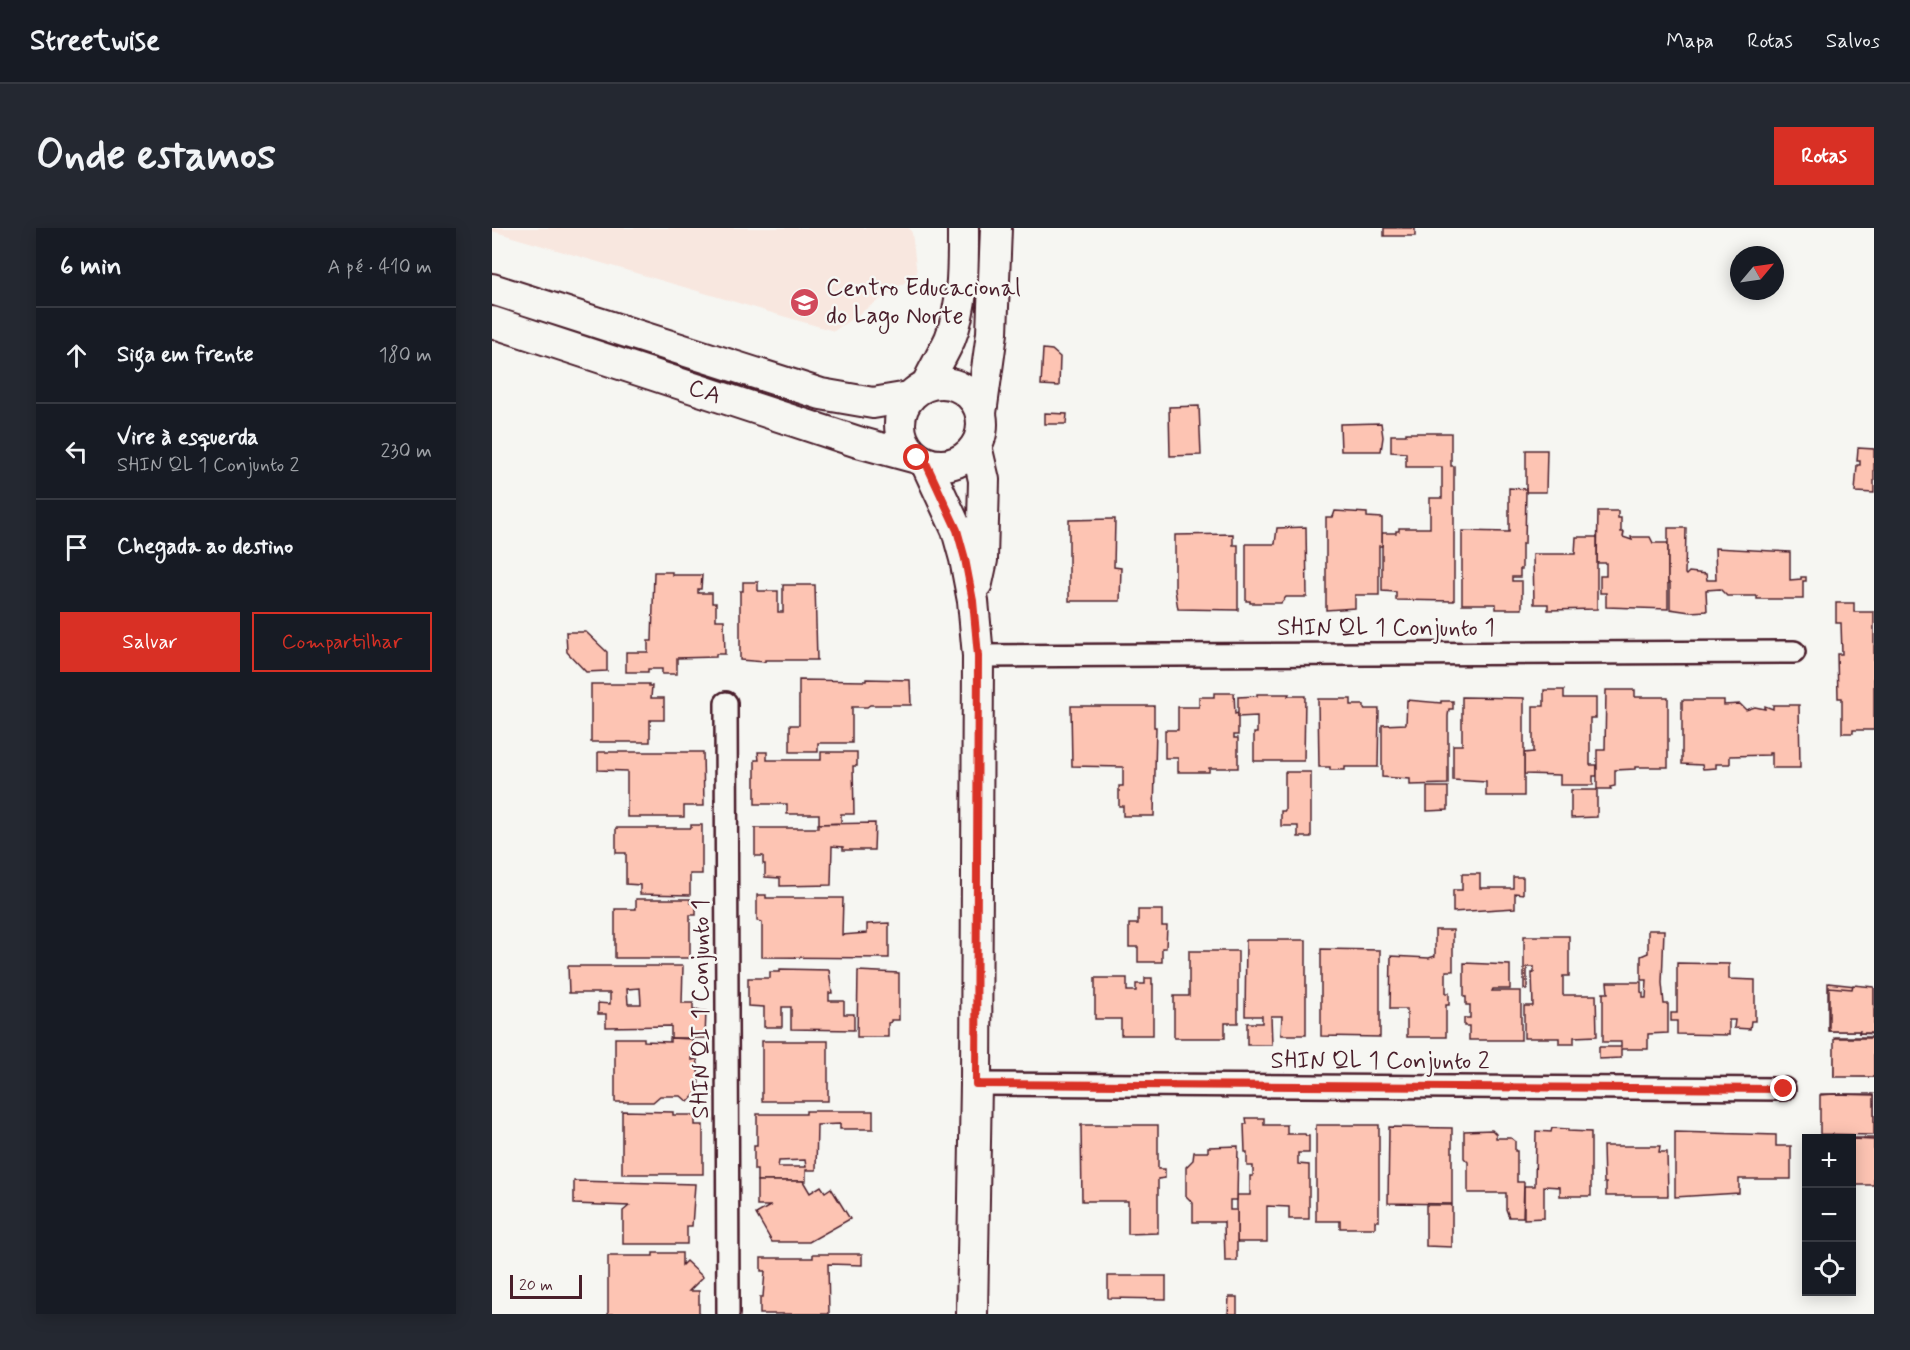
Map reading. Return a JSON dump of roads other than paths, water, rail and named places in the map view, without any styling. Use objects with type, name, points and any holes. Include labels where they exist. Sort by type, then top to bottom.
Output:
[{"type":"street","points":[[963,228],[963,270],[959,305],[951,337],[918,391],[902,407],[899,429],[908,450],[922,460],[938,465],[960,461],[976,446]]},
{"type":"street","points":[[973,601],[982,561],[984,480],[976,446],[982,424],[981,413],[992,333],[996,228]]},
{"type":"street","name":"CA","points":[[492,289],[821,394],[873,403],[918,391]]},
{"type":"street","name":"CA","points":[[492,322],[858,442],[922,460]]},
{"type":"street","points":[[918,391],[949,383],[969,393],[981,413]]},
{"type":"street","points":[[922,460],[957,530],[973,601],[978,656],[976,1084],[972,1314]]},
{"type":"street","name":"SHIN QL 1 Conjunto 1","points":[[978,656],[1794,652]]},
{"type":"street","name":"SHIN QI 1 Conjunto 1","points":[[726,703],[728,1314]]},
{"type":"street","name":"SHIN QL 1 Conjunto 2","points":[[976,1084],[1784,1089]]},
{"type":"place","name":"Centro Educacional do Lago Norte","points":[[805,302]]}]
